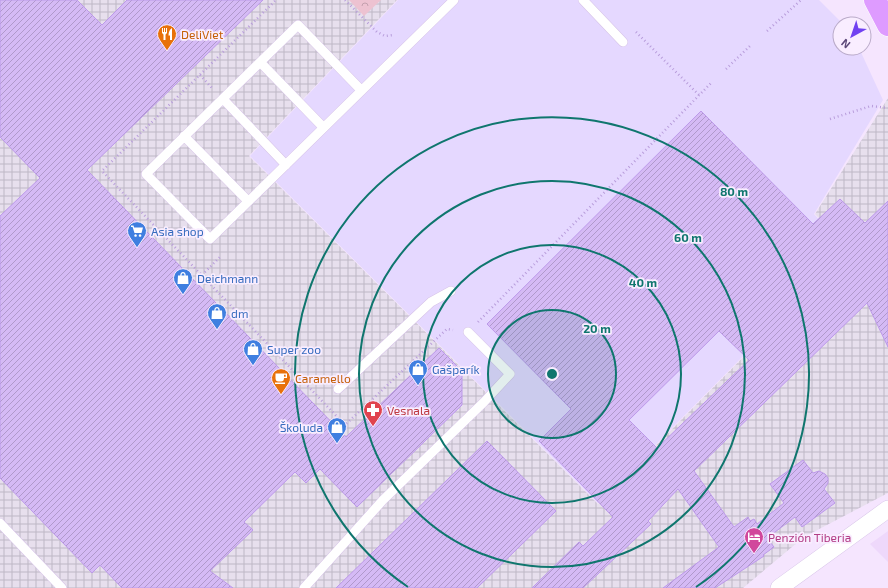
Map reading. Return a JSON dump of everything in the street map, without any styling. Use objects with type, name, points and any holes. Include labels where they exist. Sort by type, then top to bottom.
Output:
[{"type":"main road","points":[[875,0],[888,26]]},
{"type":"street","points":[[779,588],[888,509]]},
{"type":"lane","points":[[361,90],[298,25],[146,174],[210,239],[454,0]]},
{"type":"lane","points":[[583,0],[623,42]]},
{"type":"lane","points":[[260,62],[324,127]]},
{"type":"lane","points":[[223,99],[286,165]]},
{"type":"lane","points":[[184,136],[248,201]]},
{"type":"lane","points":[[338,389],[431,302],[451,291]]},
{"type":"lane","points":[[304,588],[383,500],[484,402],[510,374],[468,332]]},
{"type":"lane","points":[[0,523],[62,588]]},
{"type":"path","points":[[346,0],[377,32],[385,36],[399,33]]},
{"type":"path","points":[[767,31],[801,0]]},
{"type":"path","points":[[275,1],[102,171],[345,425],[447,329],[468,332],[712,82]]},
{"type":"path","points":[[635,30],[699,96]]},
{"type":"path","points":[[726,69],[752,45]]},
{"type":"path","points":[[830,119],[871,106],[888,108]]},
{"type":"path","points":[[202,275],[220,257]]},
{"type":"shaded area","points":[[0,0],[397,0],[249,156],[598,504],[849,250],[815,214],[888,98],[888,493],[804,537],[743,588],[0,588]]},
{"type":"shaded area","points":[[398,0],[819,0],[835,16],[832,16],[832,56],[863,56],[883,100],[814,214],[848,250],[598,503],[250,156]]},
{"type":"shaded area","points":[[888,531],[888,562],[870,544]]},
{"type":"green space","points":[[349,0],[381,0],[364,16]]},
{"type":"building","points":[[0,0],[77,0],[102,25],[127,0],[263,0],[87,170],[346,437],[439,348],[462,371],[462,405],[357,507],[320,469],[306,483],[295,472],[244,522],[253,530],[210,571],[233,588],[122,588],[100,565],[92,573],[0,478],[0,216],[40,178],[0,137]]},
{"type":"building","points":[[701,111],[813,224],[840,199],[865,223],[888,201],[888,347],[867,303],[694,471],[734,527],[748,517],[750,521],[754,519],[757,524],[784,503],[770,484],[803,460],[813,473],[819,471],[825,474],[828,478],[828,483],[824,489],[835,503],[802,527],[795,517],[767,538],[774,547],[763,555],[764,556],[715,588],[663,588],[719,547],[678,489],[648,521],[651,524],[583,588],[532,588],[579,542],[583,546],[613,517],[539,441],[571,409],[487,324]],"holes":[[[719,331],[749,360],[657,448],[629,420]]]},
{"type":"building","points":[[487,441],[556,511],[477,588],[336,588]]},
{"type":"place","name":"DeliViet","points":[[167,51]]},
{"type":"place","name":"Asia shop","points":[[137,248]]},
{"type":"place","name":"Deichmann","points":[[183,295]]},
{"type":"place","name":"dm","points":[[217,330]]},
{"type":"place","name":"Super zoo","points":[[253,366]]},
{"type":"place","name":"Gašparík","points":[[418,386]]},
{"type":"place","name":"Caramello","points":[[281,395]]},
{"type":"place","name":"Vesnala","points":[[373,427]]},
{"type":"place","name":"Školuda","points":[[337,444]]},
{"type":"place","name":"Penzión Tiberia","points":[[754,554]]}]
